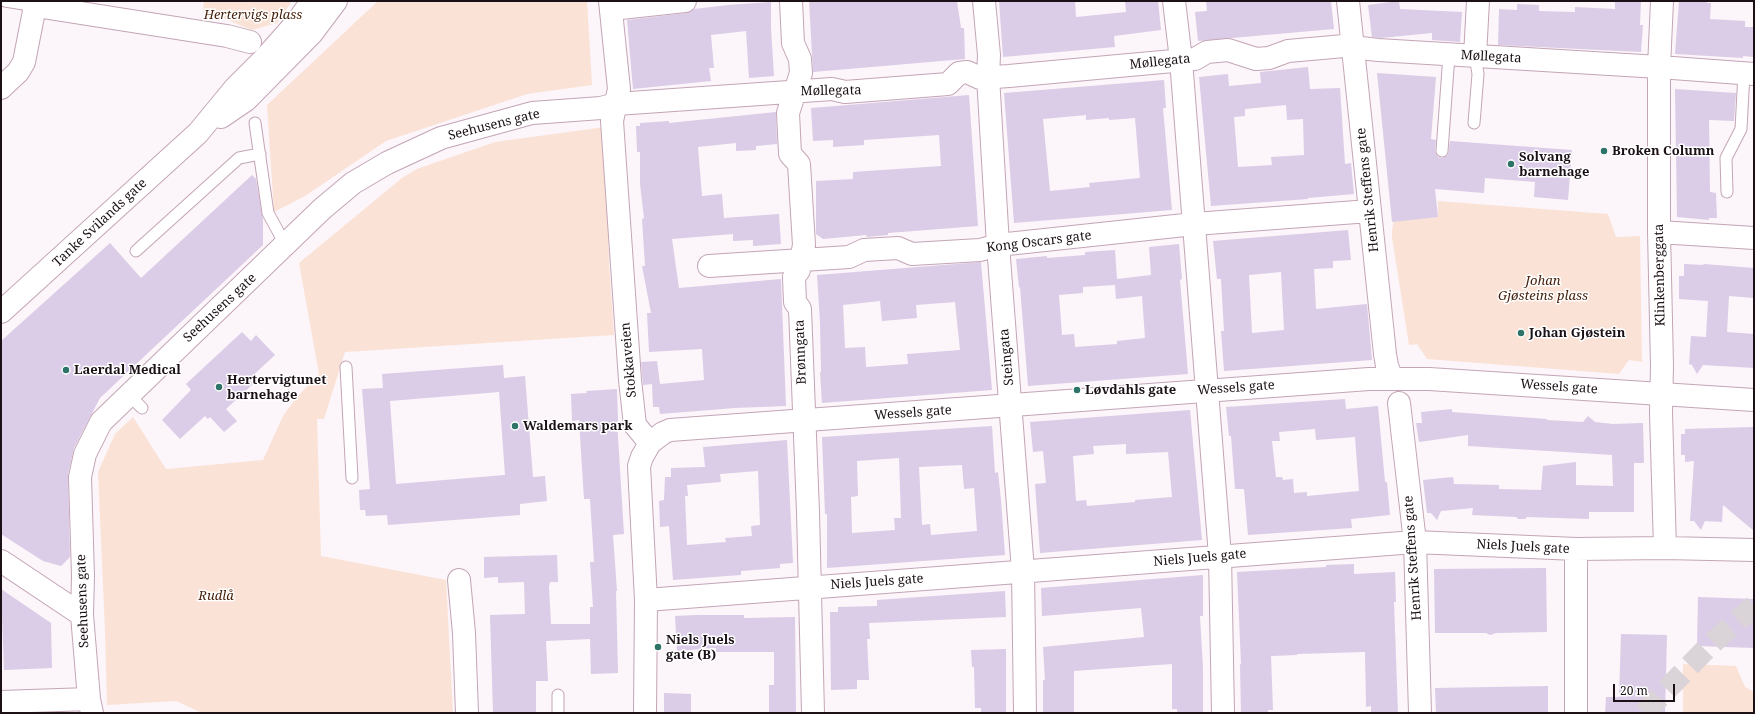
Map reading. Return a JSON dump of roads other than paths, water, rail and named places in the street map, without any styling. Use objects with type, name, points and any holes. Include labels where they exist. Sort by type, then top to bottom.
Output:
[{"type":"street","name":"Tanke Svilands gate","points":[[198,133],[235,88],[267,56],[297,22],[312,1]]},
{"type":"street","name":"Tanke Svilands gate","points":[[1,312],[198,133],[246,100],[312,33],[336,1]]},
{"type":"street","points":[[610,5],[685,1]]},
{"type":"street","name":"Brønngata","points":[[791,1],[793,43],[800,60],[801,73],[788,113],[790,154],[799,164],[804,244],[799,270],[794,276],[795,302],[800,310],[808,512],[813,713]]},
{"type":"street","name":"Steingata","points":[[984,1],[989,55],[988,78],[998,246],[1023,571],[1025,713]]},
{"type":"street","points":[[1174,1],[1181,60],[1220,556],[1223,713]]},
{"type":"street","name":"Henrik Steffens gate","points":[[1348,1],[1387,366],[1392,378]]},
{"type":"street","points":[[1475,56],[1478,1]]},
{"type":"street","name":"Klinkenberggata","points":[[1662,1],[1659,67],[1659,232],[1662,394],[1660,413],[1665,548]]},
{"type":"street","points":[[1,88],[18,72],[24,62],[36,4],[227,36],[250,42]]},
{"type":"street","name":"Stokkaveien","points":[[610,5],[619,89],[612,121],[630,380],[635,424],[650,443]]},
{"type":"street","name":"Møllegata","points":[[616,104],[795,91],[832,89],[845,92],[948,84],[959,73],[967,72],[980,78],[988,78],[1195,59],[1207,52],[1221,50],[1228,50],[1256,59],[1269,58],[1288,51],[1344,46],[1449,55],[1659,67],[1749,74]]},
{"type":"street","name":"Seehusens gate","points":[[90,706],[82,615],[83,576],[80,477],[85,454],[101,422],[135,401],[289,241],[322,209],[353,183],[387,163],[441,138],[532,113],[601,108],[616,104]]},
{"type":"street","name":"Kong Oscars gate","points":[[709,266],[849,257],[864,250],[898,248],[912,254],[980,250],[998,246],[1194,224],[1370,211]]},
{"type":"street","points":[[1659,232],[1754,238]]},
{"type":"street","name":"Wessels gate","points":[[650,443],[663,433],[678,429],[1011,406],[1207,390],[1392,378],[1754,400]]},
{"type":"street","name":"Henrik Steffens gate","points":[[1399,403],[1415,542],[1420,713]]},
{"type":"street","points":[[645,713],[646,600],[639,475],[642,457],[650,443]]},
{"type":"street","name":"Niels Juels gate","points":[[646,600],[1415,542],[1576,550],[1665,548],[1754,550]]},
{"type":"street","points":[[1576,550],[1576,713]]},
{"type":"street","points":[[1,561],[82,615]]},
{"type":"street","points":[[458,580],[464,633],[467,713]]},
{"type":"street","points":[[1,702],[90,706]]},
{"type":"lane","points":[[5,1],[36,4]]},
{"type":"lane","points":[[1442,150],[1449,55]]},
{"type":"lane","points":[[1474,123],[1478,74],[1475,56]]},
{"type":"lane","points":[[1727,192],[1726,158],[1741,129],[1749,74]]},
{"type":"lane","points":[[255,123],[268,213],[280,235],[289,241]]},
{"type":"lane","points":[[136,251],[238,158],[260,154]]},
{"type":"lane","points":[[346,368],[352,478]]},
{"type":"lane","points":[[558,695],[558,713]]},
{"type":"tunnel","points":[[1644,713],[1710,645],[1754,606]]},
{"type":"place","name":"Broken Column","points":[[1604,151]]},
{"type":"place","name":"Solvang barnehage","points":[[1511,164]]},
{"type":"place","name":"Johan Gjøstein","points":[[1521,333]]},
{"type":"place","name":"Laerdal Medical","points":[[66,370]]},
{"type":"place","name":"Hertervigtunet barnehage","points":[[219,387]]},
{"type":"place","name":"Løvdahls gate","points":[[1077,390]]},
{"type":"place","name":"Waldemars park","points":[[515,426]]},
{"type":"place","name":"Niels Juels gate (B)","points":[[658,647]]},
{"type":"park label","name":"Hertervigs plass","points":[[253,15]]},
{"type":"park label","name":"Johan Gjøsteins plass","points":[[1543,288]]},
{"type":"park label","name":"Rudlå","points":[[216,596]]}]
